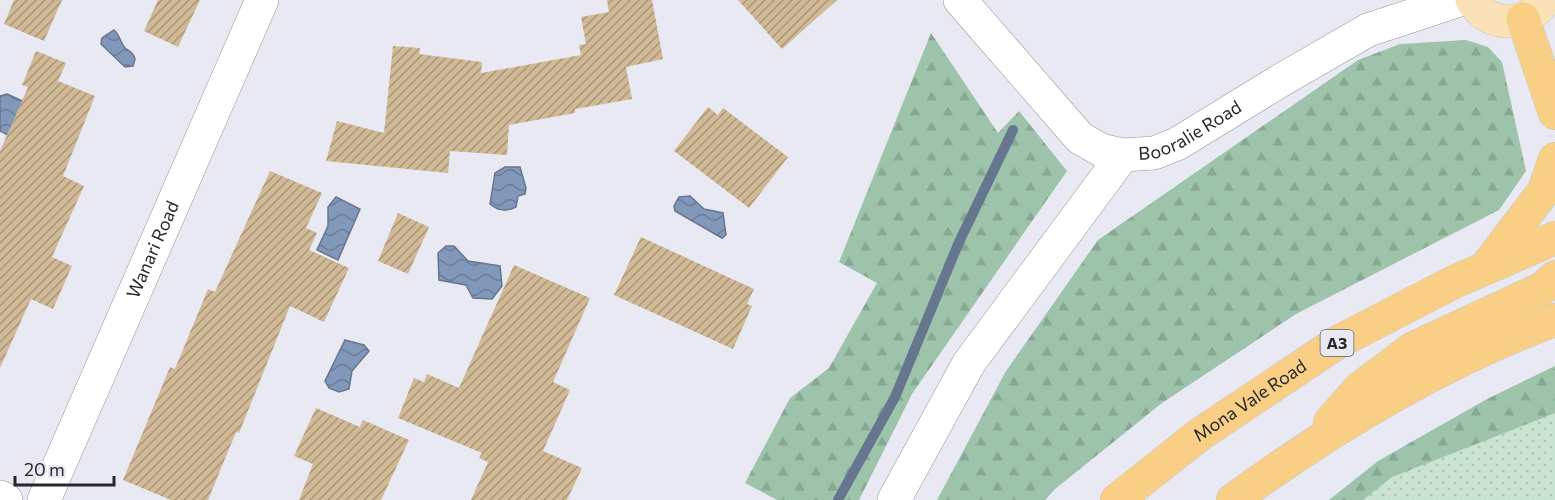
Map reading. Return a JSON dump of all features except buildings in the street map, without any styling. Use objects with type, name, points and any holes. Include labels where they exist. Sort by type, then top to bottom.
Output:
[{"type":"highway","points":[[1534,10],[1555,113]]},
{"type":"highway","points":[[1485,268],[1544,191],[1555,159]]},
{"type":"highway","name":"Mona Vale Road","points":[[1117,500],[1199,435],[1338,342],[1454,282],[1555,238]]},
{"type":"highway","points":[[1305,450],[1360,388],[1412,349],[1544,288],[1555,277]]},
{"type":"highway","points":[[1233,500],[1354,419],[1458,361],[1512,336],[1555,320]]},
{"type":"main road","points":[[1472,0],[1476,7],[1486,15],[1497,20],[1510,22],[1534,10]]},
{"type":"street","name":"Wanari Road","points":[[44,500],[262,0]]},
{"type":"street","name":"Booralie Road","points":[[960,0],[1080,138],[1101,150],[1123,155],[1154,153],[1177,144],[1368,30],[1459,0]]},
{"type":"street","points":[[894,500],[969,363],[1123,155]]},
{"type":"street","points":[[0,497],[6,500]]},
{"type":"green space","points":[[931,33],[998,133],[1019,111],[1067,171],[912,394],[859,500],[777,500],[745,483],[790,398],[829,368],[877,283],[839,262]]},
{"type":"green space","points":[[1466,40],[1488,47],[1502,62],[1526,171],[1499,210],[1296,314],[1162,403],[1055,489],[1045,500],[937,500],[1006,371],[1098,240],[1358,60],[1400,44]]},
{"type":"green space","points":[[1555,366],[1555,500],[1329,500],[1378,461],[1487,399]]},
{"type":"green space","points":[[1555,413],[1555,500],[1363,500],[1392,477]]},
{"type":"water","points":[[114,30],[125,48],[133,55],[135,59],[133,66],[125,67],[101,44],[102,38]]},
{"type":"water","points":[[7,94],[25,102],[8,135],[0,131],[0,96]]},
{"type":"water","points":[[505,167],[520,167],[526,188],[525,194],[518,196],[516,207],[509,210],[499,209],[490,204],[495,173]]},
{"type":"water","points":[[690,196],[704,209],[723,213],[726,235],[722,238],[675,211],[674,206],[679,197]]},
{"type":"water","points":[[336,197],[360,209],[338,260],[317,250],[328,226],[328,207]]},
{"type":"water","points":[[446,246],[454,246],[468,261],[500,266],[502,286],[492,299],[473,298],[466,285],[439,280],[438,253]]},
{"type":"water","points":[[345,340],[364,345],[369,351],[352,371],[349,389],[339,392],[329,388],[325,381]]},
{"type":"waterway","points":[[838,500],[895,397],[959,242],[1013,130]]}]
